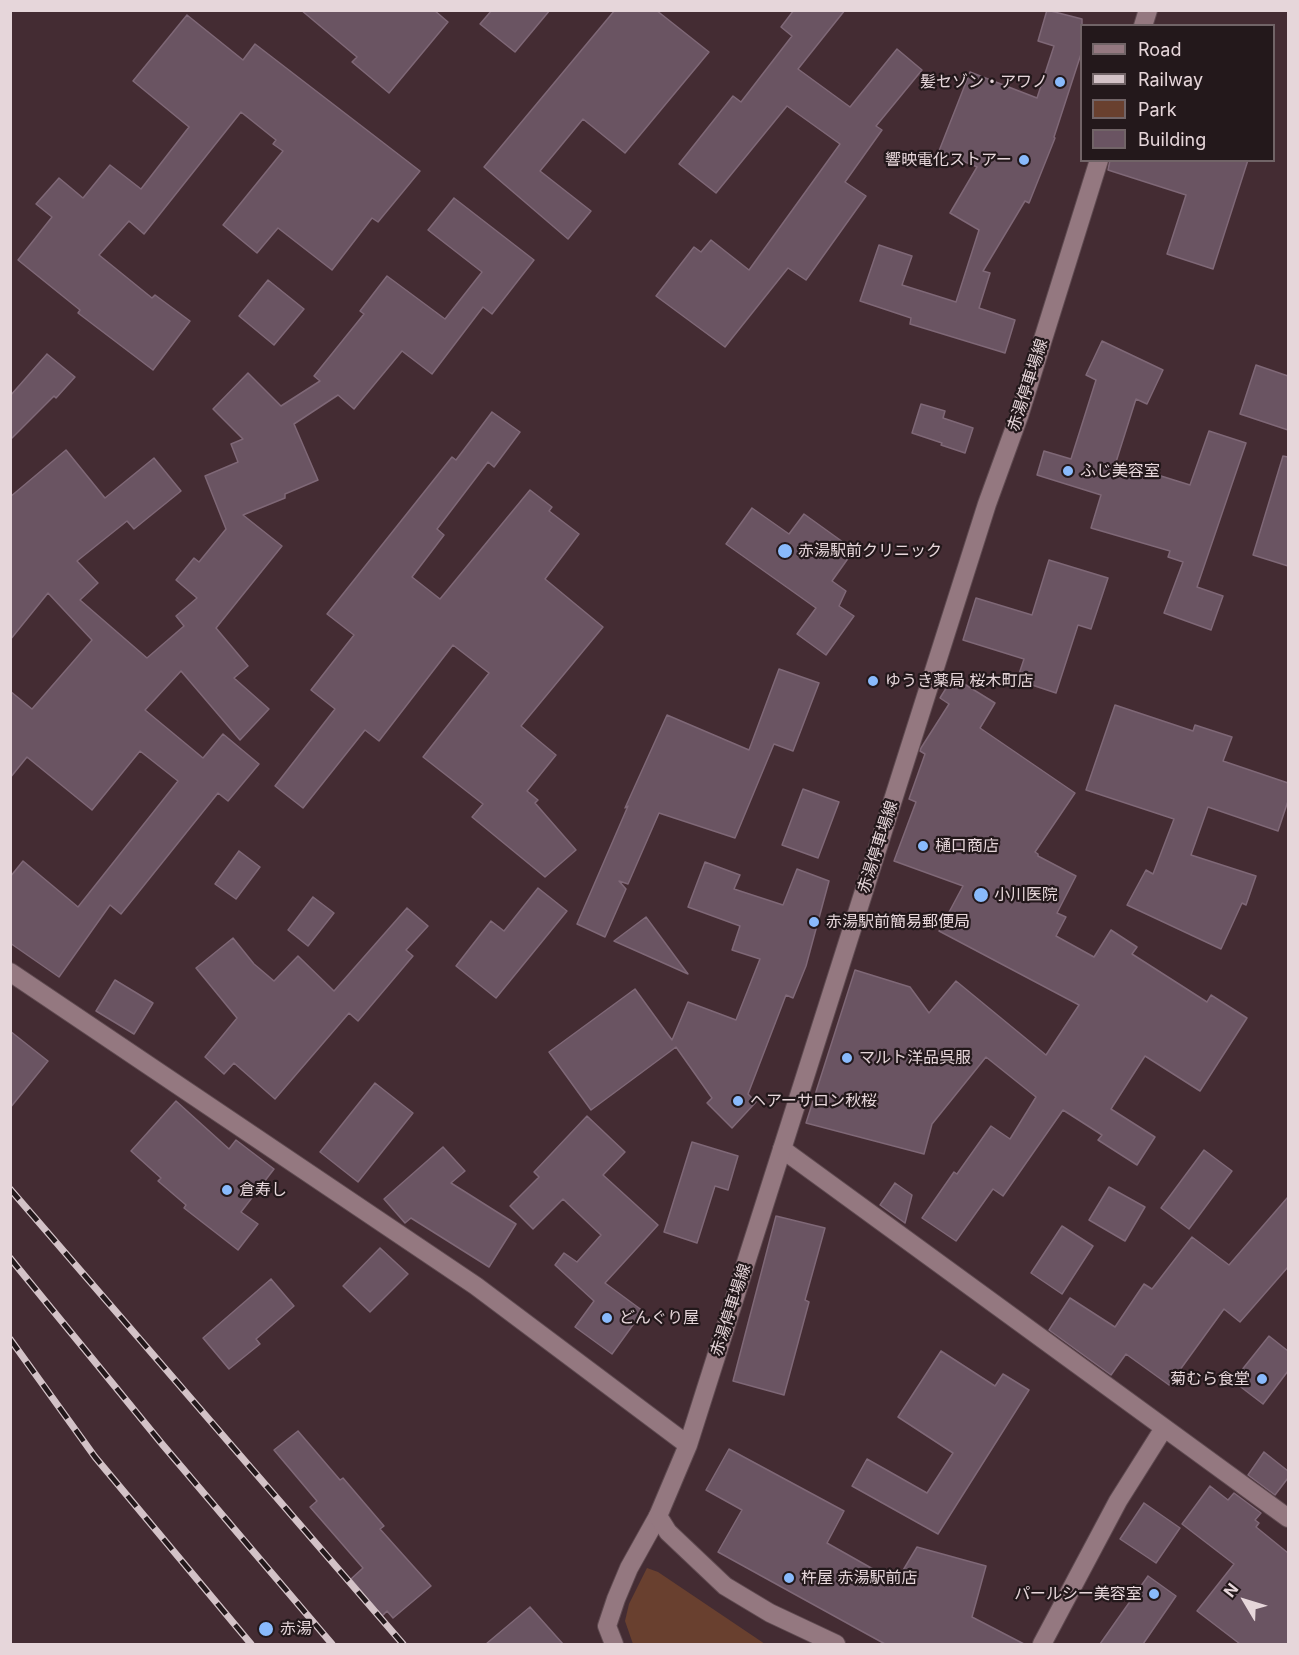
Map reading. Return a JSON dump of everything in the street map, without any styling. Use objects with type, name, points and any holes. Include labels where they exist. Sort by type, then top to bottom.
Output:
[{"type":"street","name":"赤湯停車場線","points":[[614,1644],[607,1626],[629,1568],[658,1516],[688,1445],[987,504],[1019,416],[1098,162]]},
{"type":"street","points":[[10,972],[476,1286],[688,1445]]},
{"type":"street","points":[[782,1149],[1288,1518]]},
{"type":"street","points":[[1042,1644],[1118,1501],[1164,1428]]},
{"type":"street","points":[[658,1516],[668,1532],[725,1586],[826,1642]]},
{"type":"green space","points":[[647,1568],[658,1572],[765,1644],[633,1644],[625,1621],[629,1604]]},
{"type":"building","points":[[301,10],[434,10],[448,22],[389,93],[352,62],[357,57]]},
{"type":"building","points":[[492,10],[550,10],[515,52],[480,24]]},
{"type":"building","points":[[615,10],[656,10],[709,52],[625,153],[583,119],[540,171],[591,211],[568,239],[484,167]]},
{"type":"building","points":[[794,10],[845,10],[798,69],[850,107],[897,49],[922,70],[876,126],[882,130],[845,182],[866,196],[806,280],[788,268],[725,347],[656,296],[694,247],[701,252],[711,240],[749,270],[840,144],[787,106],[716,193],[679,164],[733,96],[741,102],[792,36],[781,27]]},
{"type":"building","points":[[1047,10],[1082,19],[1080,57],[1055,138],[1029,203],[1025,201],[983,271],[990,273],[979,308],[1015,320],[1005,353],[910,324],[911,318],[860,301],[879,245],[912,256],[902,285],[956,302],[979,230],[950,213],[977,167],[939,151],[970,72],[1037,98],[1054,46],[1038,41]]},
{"type":"building","points":[[187,15],[243,60],[255,44],[420,171],[378,222],[372,218],[332,270],[278,228],[257,253],[223,225],[283,151],[273,144],[276,140],[241,112],[144,234],[129,221],[99,255],[152,298],[155,295],[190,321],[153,370],[78,313],[80,310],[18,260],[52,217],[36,204],[59,178],[83,198],[110,165],[141,189],[189,127],[133,81]]},
{"type":"building","points":[[1110,162],[1247,162],[1213,269],[1167,254],[1186,195],[1108,170]]},
{"type":"building","points":[[454,198],[534,260],[492,314],[483,307],[432,374],[402,351],[354,409],[338,395],[294,424],[318,480],[285,494],[285,498],[243,515],[282,546],[216,628],[248,666],[234,678],[269,709],[240,740],[181,671],[145,710],[203,758],[223,734],[259,764],[228,801],[218,793],[121,914],[110,905],[59,977],[10,943],[10,877],[23,861],[78,907],[178,781],[140,751],[92,810],[27,757],[10,778],[10,691],[32,709],[92,640],[48,593],[10,640],[10,497],[66,450],[105,498],[154,458],[181,491],[134,529],[127,521],[77,561],[98,583],[80,600],[147,658],[184,626],[176,616],[197,598],[176,580],[194,558],[199,562],[226,529],[205,476],[238,462],[231,444],[243,439],[213,409],[248,373],[281,406],[320,381],[314,376],[364,314],[360,311],[387,276],[445,319],[482,272],[428,230]]},
{"type":"building","points":[[268,280],[304,309],[274,345],[239,316]]},
{"type":"building","points":[[1102,341],[1163,370],[1147,404],[1136,399],[1116,462],[1190,485],[1209,431],[1246,443],[1197,587],[1223,596],[1211,630],[1164,613],[1183,562],[1168,557],[1170,551],[1091,528],[1101,495],[1037,475],[1044,451],[1071,459],[1096,380],[1086,375]]},
{"type":"building","points":[[47,354],[75,377],[56,398],[54,396],[10,440],[10,396]]},
{"type":"building","points":[[1256,365],[1288,376],[1288,430],[1240,414]]},
{"type":"building","points":[[921,404],[945,411],[943,418],[973,428],[965,453],[912,433]]},
{"type":"building","points":[[492,412],[520,432],[494,467],[488,462],[437,529],[444,535],[412,577],[440,599],[530,490],[552,507],[549,511],[579,534],[545,579],[603,627],[521,726],[556,755],[527,791],[538,800],[535,803],[576,850],[545,877],[472,817],[483,804],[423,757],[489,673],[453,645],[379,741],[365,730],[303,808],[275,786],[335,709],[311,690],[354,635],[327,614],[452,457],[456,460]]},
{"type":"building","points":[[1283,456],[1288,457],[1288,566],[1253,555]]},
{"type":"building","points":[[752,508],[789,534],[804,514],[854,550],[832,581],[846,591],[839,606],[854,616],[826,655],[797,634],[816,608],[726,544]]},
{"type":"building","points":[[1049,560],[1108,578],[1091,629],[1078,625],[1056,693],[1017,680],[1024,659],[963,640],[976,598],[1032,615]]},
{"type":"building","points":[[779,669],[819,683],[793,751],[774,744],[735,838],[659,813],[628,884],[619,881],[626,889],[605,937],[577,924],[667,715],[749,750]]},
{"type":"building","points":[[953,677],[995,703],[980,728],[1075,793],[1035,852],[1038,856],[1076,876],[1057,913],[1066,917],[1056,936],[1094,957],[1111,930],[1137,947],[1132,954],[1207,1002],[1211,995],[1247,1018],[1200,1091],[1145,1056],[1111,1109],[1155,1137],[1137,1165],[1098,1140],[1102,1135],[1063,1110],[1003,1196],[993,1189],[956,1241],[922,1218],[954,1172],[957,1174],[991,1126],[1010,1139],[1036,1097],[986,1057],[932,1124],[924,1154],[806,1123],[855,970],[910,987],[929,1013],[956,981],[1046,1055],[1079,1005],[939,931],[963,886],[894,861],[916,802],[909,799],[925,754],[920,751],[949,704],[940,698]]},
{"type":"building","points":[[1115,705],[1193,731],[1195,725],[1232,737],[1223,761],[1288,783],[1288,801],[1278,831],[1208,807],[1191,855],[1256,876],[1246,905],[1242,903],[1221,949],[1127,905],[1146,870],[1153,874],[1174,819],[1086,790]]},
{"type":"building","points":[[803,789],[839,802],[818,858],[782,845]]},
{"type":"building","points":[[239,851],[260,867],[236,899],[215,884]]},
{"type":"building","points":[[705,862],[740,875],[734,889],[783,905],[797,869],[829,881],[806,966],[793,998],[786,995],[748,1094],[756,1102],[732,1128],[707,1103],[712,1098],[676,1047],[591,1110],[549,1052],[635,989],[672,1040],[688,1002],[736,1020],[760,959],[732,950],[740,926],[688,907]]},
{"type":"building","points":[[538,888],[567,911],[496,998],[456,966],[491,921],[504,931]]},
{"type":"building","points":[[313,897],[334,913],[308,946],[288,930]]},
{"type":"building","points":[[407,908],[428,926],[406,950],[413,956],[358,1021],[349,1013],[275,1099],[234,1063],[224,1074],[205,1057],[237,1018],[196,968],[233,938],[254,964],[274,981],[298,956],[334,991]]},
{"type":"building","points":[[646,917],[688,974],[614,941]]},
{"type":"building","points":[[115,980],[153,1003],[134,1034],[96,1011]]},
{"type":"building","points":[[10,1031],[48,1061],[10,1108]]},
{"type":"building","points":[[375,1083],[413,1113],[358,1182],[320,1152]]},
{"type":"building","points":[[176,1101],[229,1149],[236,1140],[274,1169],[241,1212],[258,1224],[238,1250],[184,1208],[186,1205],[158,1181],[161,1178],[131,1151]]},
{"type":"building","points":[[587,1116],[625,1152],[603,1175],[658,1225],[605,1283],[643,1311],[612,1354],[575,1327],[594,1301],[555,1265],[564,1253],[577,1262],[601,1235],[563,1199],[533,1229],[510,1206],[539,1177],[534,1172]]},
{"type":"building","points":[[692,1142],[738,1156],[728,1190],[715,1186],[697,1243],[664,1232]]},
{"type":"building","points":[[443,1147],[465,1171],[451,1183],[516,1224],[489,1267],[411,1218],[405,1223],[384,1199]]},
{"type":"building","points":[[1204,1150],[1232,1171],[1189,1229],[1161,1208]]},
{"type":"building","points":[[895,1183],[912,1195],[905,1223],[880,1205]]},
{"type":"building","points":[[1109,1187],[1145,1207],[1125,1241],[1089,1220]]},
{"type":"building","points":[[1288,1197],[1288,1267],[1240,1322],[1224,1309],[1169,1385],[1126,1354],[1111,1375],[1049,1330],[1070,1298],[1115,1327],[1144,1284],[1152,1289],[1192,1237],[1229,1265]]},
{"type":"building","points":[[776,1216],[825,1228],[805,1300],[809,1302],[784,1395],[733,1381]]},
{"type":"building","points":[[1062,1226],[1093,1246],[1062,1294],[1031,1273]]},
{"type":"building","points":[[380,1248],[408,1274],[370,1312],[343,1286]]},
{"type":"building","points":[[271,1279],[294,1306],[256,1339],[260,1344],[229,1369],[203,1338]]},
{"type":"building","points":[[1269,1336],[1288,1351],[1288,1371],[1263,1404],[1233,1381]]},
{"type":"building","points":[[941,1351],[995,1386],[1003,1374],[1029,1390],[938,1534],[852,1486],[867,1459],[927,1493],[953,1453],[898,1417]]},
{"type":"building","points":[[298,1431],[340,1480],[343,1478],[384,1526],[380,1529],[431,1586],[393,1618],[387,1611],[382,1616],[351,1579],[363,1568],[310,1507],[317,1501],[274,1450]]},
{"type":"building","points":[[729,1449],[844,1511],[827,1543],[896,1582],[917,1547],[986,1566],[972,1617],[1024,1644],[885,1644],[718,1552],[742,1510],[706,1490]]},
{"type":"building","points":[[1264,1452],[1288,1471],[1288,1478],[1275,1495],[1248,1475]]},
{"type":"building","points":[[1210,1486],[1228,1500],[1234,1493],[1261,1513],[1255,1520],[1259,1523],[1256,1527],[1288,1553],[1288,1644],[1240,1644],[1197,1611],[1234,1564],[1182,1524]]},
{"type":"building","points":[[1144,1503],[1180,1528],[1156,1563],[1120,1539]]},
{"type":"building","points":[[1148,1576],[1176,1596],[1143,1644],[1100,1644]]},
{"type":"building","points":[[530,1607],[563,1644],[486,1644]]},
{"type":"railway","points":[[10,1189],[403,1644]]},
{"type":"railway","points":[[10,1258],[162,1444],[332,1644]]},
{"type":"railway","points":[[10,1339],[95,1457],[251,1644]]},
{"type":"place","name":"髪セゾン・アワノ","points":[[1060,82]]},
{"type":"place","name":"響映電化ストアー","points":[[1024,160]]},
{"type":"place","name":"ふじ美容室","points":[[1068,471]]},
{"type":"place","name":"赤湯駅前クリニック","points":[[785,551]]},
{"type":"place","name":"ゆうき薬局 桜木町店","points":[[873,681]]},
{"type":"place","name":"樋口商店","points":[[923,846]]},
{"type":"place","name":"小川医院","points":[[981,895]]},
{"type":"place","name":"赤湯駅前簡易郵便局","points":[[814,922]]},
{"type":"place","name":"マルト洋品呉服","points":[[847,1058]]},
{"type":"place","name":"ヘアーサロン秋桜","points":[[738,1101]]},
{"type":"place","name":"倉寿し","points":[[227,1190]]},
{"type":"place","name":"どんぐり屋","points":[[607,1318]]},
{"type":"place","name":"菊むら食堂","points":[[1262,1379]]},
{"type":"place","name":"杵屋 赤湯駅前店","points":[[789,1578]]},
{"type":"place","name":"パールシー美容室","points":[[1154,1594]]},
{"type":"place","name":"赤湯","points":[[266,1629]]}]
